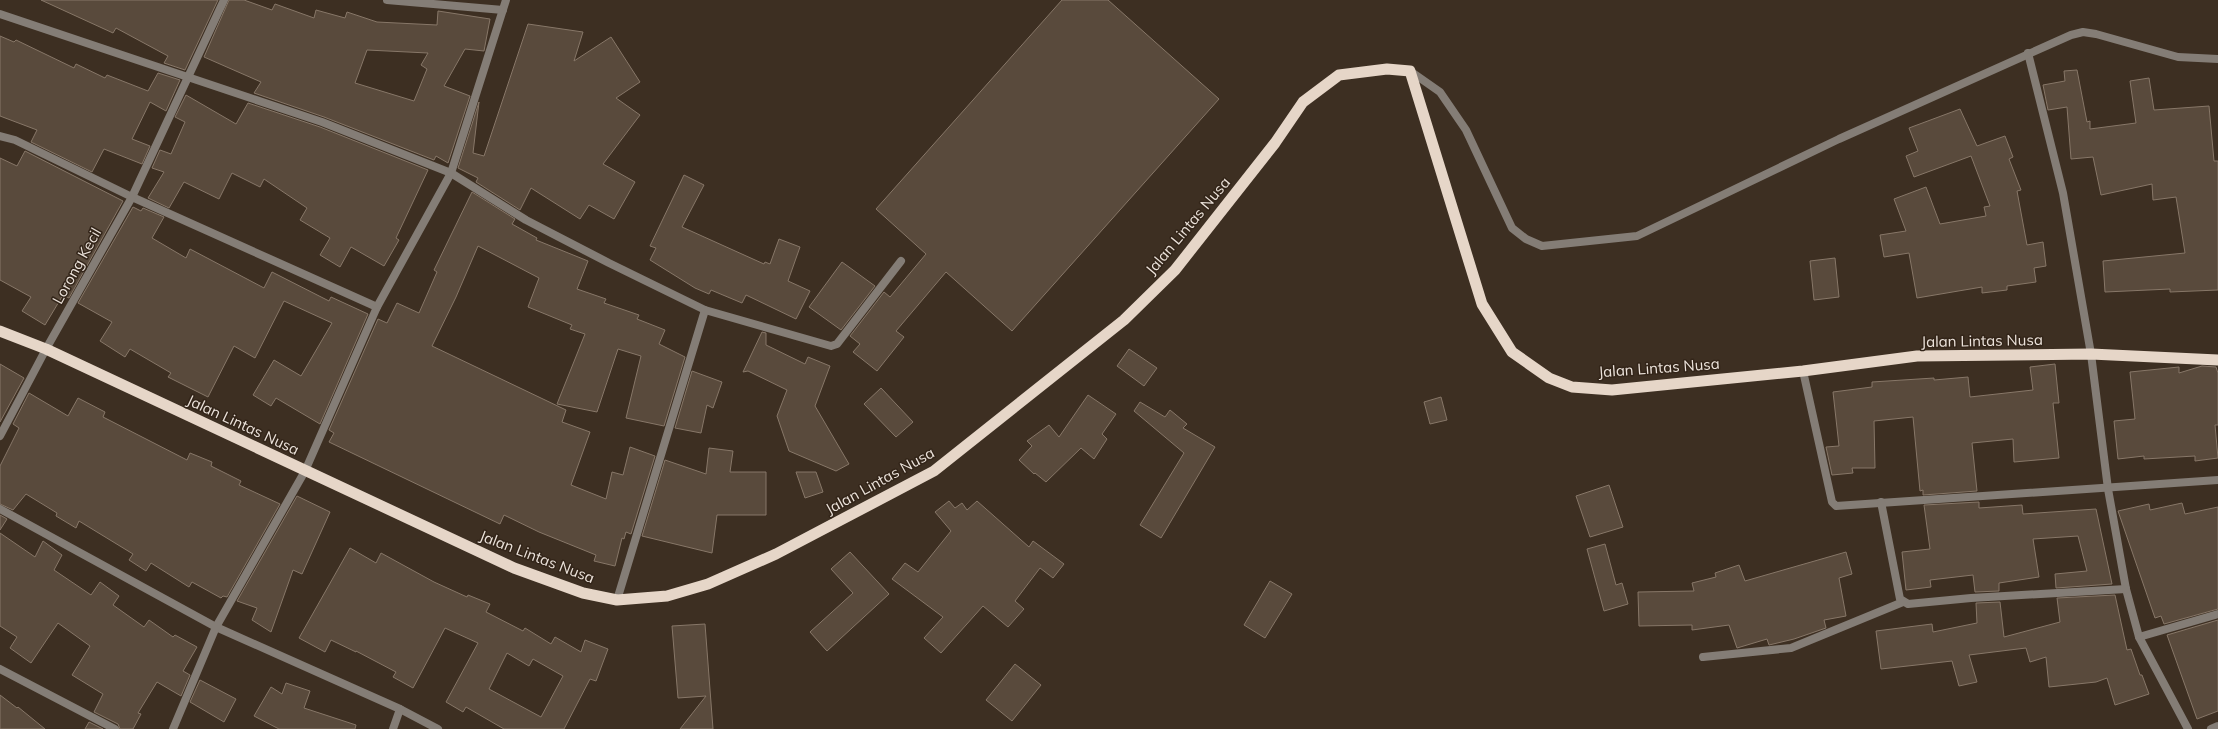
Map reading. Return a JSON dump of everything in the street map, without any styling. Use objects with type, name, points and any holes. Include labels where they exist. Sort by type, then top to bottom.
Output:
[{"type":"highway","name":"Jalan Lintas Nusa","points":[[0,331],[46,349],[514,568],[583,593],[617,600],[668,596],[708,584],[776,554],[934,471],[1124,320],[1170,275],[1270,149],[1303,102],[1339,75],[1387,69],[1410,71],[1482,304],[1512,352],[1549,378],[1572,387],[1612,390],[1803,371],[1917,356],[2091,354],[2218,360]]},
{"type":"street","name":"Lorong Kecil","points":[[0,436],[46,349],[132,197],[224,0]]},
{"type":"street","points":[[387,0],[503,10]]},
{"type":"street","points":[[173,729],[216,627],[305,470],[377,307],[451,174],[506,0]]},
{"type":"street","points":[[0,14],[311,118],[451,174],[526,220],[705,310],[835,346],[901,261]]},
{"type":"street","points":[[1410,71],[1440,92],[1466,130],[1512,228],[1526,239],[1542,246],[1638,236],[1839,138],[2071,35],[2083,32],[2096,34],[2178,57],[2218,59]]},
{"type":"street","points":[[2028,54],[2063,193],[2091,354],[2108,489],[2126,590],[2139,637],[2188,729]]},
{"type":"street","points":[[0,136],[15,140],[132,197],[377,307]]},
{"type":"street","points":[[617,600],[705,310]]},
{"type":"street","points":[[1803,371],[1832,502],[1836,506],[2108,489],[2218,480]]},
{"type":"street","points":[[1881,502],[1900,599],[1908,604],[1971,598],[2126,590]]},
{"type":"street","points":[[0,509],[216,627],[400,709],[438,729]]},
{"type":"street","points":[[1703,657],[1791,648],[1903,602]]},
{"type":"street","points":[[2139,637],[2218,614]]},
{"type":"street","points":[[0,669],[115,729]]},
{"type":"street","points":[[393,729],[400,709]]},
{"type":"street","points":[[2211,729],[2218,726]]},
{"type":"building","points":[[41,0],[218,0],[185,70],[164,63],[168,56],[116,28],[113,33]]},
{"type":"building","points":[[229,0],[244,0],[272,10],[275,4],[314,18],[316,10],[345,18],[347,12],[377,22],[437,25],[438,11],[490,19],[484,51],[465,49],[444,86],[470,96],[448,163],[436,156],[434,160],[324,117],[254,93],[261,82],[204,57]],"holes":[[[367,50],[428,53],[421,65],[427,69],[414,101],[355,83]]]},
{"type":"building","points":[[1062,0],[1108,0],[1219,99],[1012,331],[946,272],[896,331],[904,337],[877,371],[853,352],[860,344],[850,336],[884,292],[890,297],[926,254],[876,209]]},
{"type":"building","points":[[528,24],[583,32],[574,61],[611,37],[640,82],[616,98],[640,115],[603,164],[635,182],[614,219],[589,205],[580,219],[531,188],[520,210],[476,182],[478,178],[458,168],[479,102],[473,153],[484,156]]},
{"type":"building","points":[[0,36],[14,42],[16,40],[74,68],[76,64],[105,78],[107,75],[148,91],[158,73],[180,80],[166,111],[150,102],[132,139],[150,146],[142,164],[104,149],[92,172],[31,142],[37,130],[0,116]]},
{"type":"building","points":[[2077,70],[2087,122],[2090,121],[2090,129],[2136,123],[2130,81],[2149,78],[2154,110],[2209,106],[2214,161],[2218,161],[2218,290],[2170,292],[2170,289],[2105,292],[2103,261],[2185,253],[2176,197],[2153,200],[2152,184],[2101,195],[2093,157],[2071,159],[2067,107],[2048,110],[2043,85],[2065,81],[2064,71]]},
{"type":"building","points":[[186,95],[236,124],[248,103],[320,127],[428,170],[396,238],[399,240],[384,266],[351,247],[340,267],[320,255],[330,238],[300,220],[307,208],[264,179],[260,187],[232,173],[219,199],[184,182],[169,208],[148,198],[164,172],[152,168],[160,150],[171,154],[185,122],[175,117]]},
{"type":"building","points":[[1960,109],[1977,146],[2005,136],[2013,157],[2009,159],[2021,190],[2017,191],[2027,245],[2043,242],[2046,266],[2034,268],[2036,282],[2007,286],[2007,290],[1982,293],[1982,287],[1917,298],[1909,253],[1884,257],[1880,235],[1906,231],[1894,199],[1926,187],[1940,224],[1986,216],[1984,207],[1990,206],[1971,156],[1914,177],[1906,156],[1918,151],[1909,128]]},
{"type":"building","points":[[25,151],[123,201],[69,298],[63,295],[45,325],[22,311],[31,297],[0,280],[0,158],[17,166]]},
{"type":"building","points":[[684,175],[704,185],[682,227],[764,264],[765,262],[770,264],[779,239],[800,247],[788,281],[810,291],[796,319],[746,295],[742,303],[711,290],[709,294],[695,288],[650,260],[656,248],[650,246]]},
{"type":"building","points":[[472,192],[515,219],[512,224],[537,238],[536,240],[588,261],[577,289],[606,299],[604,303],[639,315],[637,319],[665,330],[659,344],[685,357],[664,426],[626,418],[641,356],[618,349],[597,412],[557,404],[585,334],[570,329],[572,325],[528,307],[539,278],[478,246],[456,297],[432,346],[566,410],[562,422],[590,432],[571,485],[606,499],[612,472],[623,475],[630,447],[655,456],[631,534],[626,532],[624,539],[622,538],[615,566],[594,561],[596,555],[539,532],[504,515],[500,524],[329,442],[334,433],[329,430],[378,319],[387,323],[397,303],[419,313],[437,272],[434,270]]},
{"type":"building","points":[[133,207],[141,211],[143,208],[164,217],[152,238],[186,258],[190,249],[264,288],[272,272],[329,301],[331,297],[368,314],[320,424],[276,398],[271,406],[253,395],[274,360],[301,376],[332,323],[284,301],[255,358],[234,346],[208,397],[168,377],[171,373],[130,349],[125,357],[100,341],[112,322],[78,303]]},
{"type":"building","points":[[1835,258],[1839,297],[1814,300],[1810,261]]},
{"type":"building","points":[[842,262],[875,286],[841,330],[809,307]]},
{"type":"building","points":[[762,332],[766,333],[766,345],[805,364],[808,357],[830,366],[815,406],[849,464],[836,471],[789,451],[777,416],[787,390],[748,371],[743,372]]},
{"type":"building","points":[[1129,349],[1157,368],[1144,386],[1117,366]]},
{"type":"building","points":[[0,364],[24,378],[0,422]]},
{"type":"building","points":[[2055,364],[2059,403],[2053,403],[2059,458],[2014,462],[2013,439],[1972,443],[1977,491],[1923,495],[1923,490],[1920,491],[1913,417],[1874,421],[1875,468],[1852,468],[1853,473],[1832,475],[1826,447],[1839,446],[1833,392],[1872,387],[1872,382],[1934,378],[1934,380],[1968,377],[1970,397],[2033,390],[2030,367]]},
{"type":"building","points":[[2202,366],[2216,367],[2218,373],[2218,425],[2215,425],[2218,458],[2195,461],[2195,456],[2144,459],[2144,456],[2118,459],[2114,421],[2135,419],[2130,372],[2179,367],[2179,373]]},
{"type":"building","points":[[692,371],[722,382],[713,408],[707,405],[701,433],[675,428]]},
{"type":"building","points":[[881,388],[913,422],[896,437],[864,404]]},
{"type":"building","points":[[29,393],[68,416],[78,398],[105,412],[103,417],[187,460],[190,453],[212,462],[211,466],[241,481],[239,485],[280,504],[227,597],[223,596],[221,598],[192,582],[189,587],[151,563],[146,571],[129,560],[133,554],[79,521],[76,528],[56,516],[57,513],[26,494],[13,510],[0,504],[0,466],[19,428],[13,424]]},
{"type":"building","points":[[1088,395],[1116,414],[1102,434],[1107,439],[1094,459],[1081,448],[1046,482],[1035,473],[1034,474],[1019,460],[1032,446],[1027,441],[1049,425],[1059,437]]},
{"type":"building","points":[[1441,397],[1447,420],[1430,424],[1424,402]]},
{"type":"building","points":[[1140,402],[1165,417],[1170,410],[1187,424],[1183,428],[1215,447],[1161,538],[1140,525],[1184,453],[1134,411]]},
{"type":"building","points":[[709,448],[733,451],[730,472],[766,472],[766,515],[717,515],[712,553],[642,536],[665,460],[706,474]]},
{"type":"building","points":[[796,472],[816,472],[823,492],[805,498]]},
{"type":"building","points":[[1609,485],[1623,527],[1590,537],[1576,496]]},
{"type":"building","points":[[297,496],[330,512],[302,574],[293,570],[271,632],[252,620],[257,608],[237,601]]},
{"type":"building","points":[[949,501],[955,508],[962,503],[967,510],[977,501],[1029,547],[1033,541],[1064,564],[1053,578],[1040,568],[1015,601],[1024,609],[1008,627],[983,606],[941,653],[924,638],[943,617],[892,579],[905,563],[918,572],[951,531],[935,512]]},
{"type":"building","points":[[1979,502],[1979,508],[2022,505],[2023,514],[2096,509],[2112,584],[2056,588],[2055,574],[2087,571],[2078,536],[2033,539],[2039,577],[1999,583],[1999,591],[1975,592],[1973,575],[1930,580],[1931,587],[1906,590],[1902,552],[1930,549],[1924,505]]},
{"type":"building","points":[[2182,503],[2185,514],[2218,507],[2218,609],[2164,624],[2161,616],[2155,618],[2118,511],[2149,504],[2150,510]]},
{"type":"building","points":[[0,515],[7,519],[0,530]]},
{"type":"building","points":[[0,533],[35,557],[43,541],[62,555],[54,570],[91,595],[100,582],[119,596],[113,605],[144,627],[149,620],[173,637],[175,635],[197,647],[183,671],[190,675],[181,696],[157,682],[138,713],[141,714],[133,729],[120,729],[118,724],[94,712],[103,694],[72,675],[90,646],[58,623],[31,663],[10,648],[17,637],[0,626]]},
{"type":"building","points":[[1605,544],[1616,585],[1622,583],[1628,604],[1604,611],[1587,549]]},
{"type":"building","points":[[350,548],[376,563],[381,553],[434,582],[467,597],[468,595],[490,604],[486,612],[523,631],[525,628],[551,644],[555,637],[581,652],[585,640],[608,649],[596,681],[590,679],[564,729],[504,729],[466,707],[463,712],[446,702],[478,643],[445,628],[413,688],[393,677],[396,672],[331,640],[325,652],[299,638]],"holes":[[[507,653],[529,666],[533,659],[563,676],[541,717],[489,689]]]},
{"type":"building","points":[[850,552],[889,594],[827,651],[810,632],[853,593],[831,569]]},
{"type":"building","points":[[1846,552],[1852,574],[1839,578],[1846,616],[1824,620],[1826,628],[1794,639],[1769,645],[1767,639],[1737,648],[1729,625],[1692,630],[1692,625],[1639,626],[1638,592],[1694,591],[1692,583],[1716,577],[1715,573],[1739,565],[1745,581]]},
{"type":"building","points":[[1270,581],[1292,594],[1265,638],[1244,625]]},
{"type":"building","points":[[2115,595],[2127,650],[2131,649],[2140,675],[2142,675],[2149,694],[2115,705],[2107,678],[2096,682],[2049,687],[2046,657],[2030,662],[2026,648],[1969,655],[1977,682],[1959,686],[1952,661],[1881,669],[1876,631],[1932,624],[1933,632],[1977,623],[1976,603],[2000,602],[2004,637],[2060,622],[2057,598]]},
{"type":"building","points":[[2218,620],[2218,711],[2197,719],[2167,635]]},
{"type":"building","points":[[705,624],[713,729],[680,729],[706,696],[678,698],[672,626]]},
{"type":"building","points":[[1015,664],[1041,685],[1012,721],[986,700]]},
{"type":"building","points":[[200,680],[236,699],[224,722],[190,702]]},
{"type":"building","points":[[286,683],[310,691],[304,708],[356,725],[355,729],[279,729],[254,716],[271,687],[282,694]]},
{"type":"building","points":[[0,695],[17,708],[18,707],[45,729],[0,729]]},
{"type":"building","points":[[89,722],[103,729],[85,729]]}]
